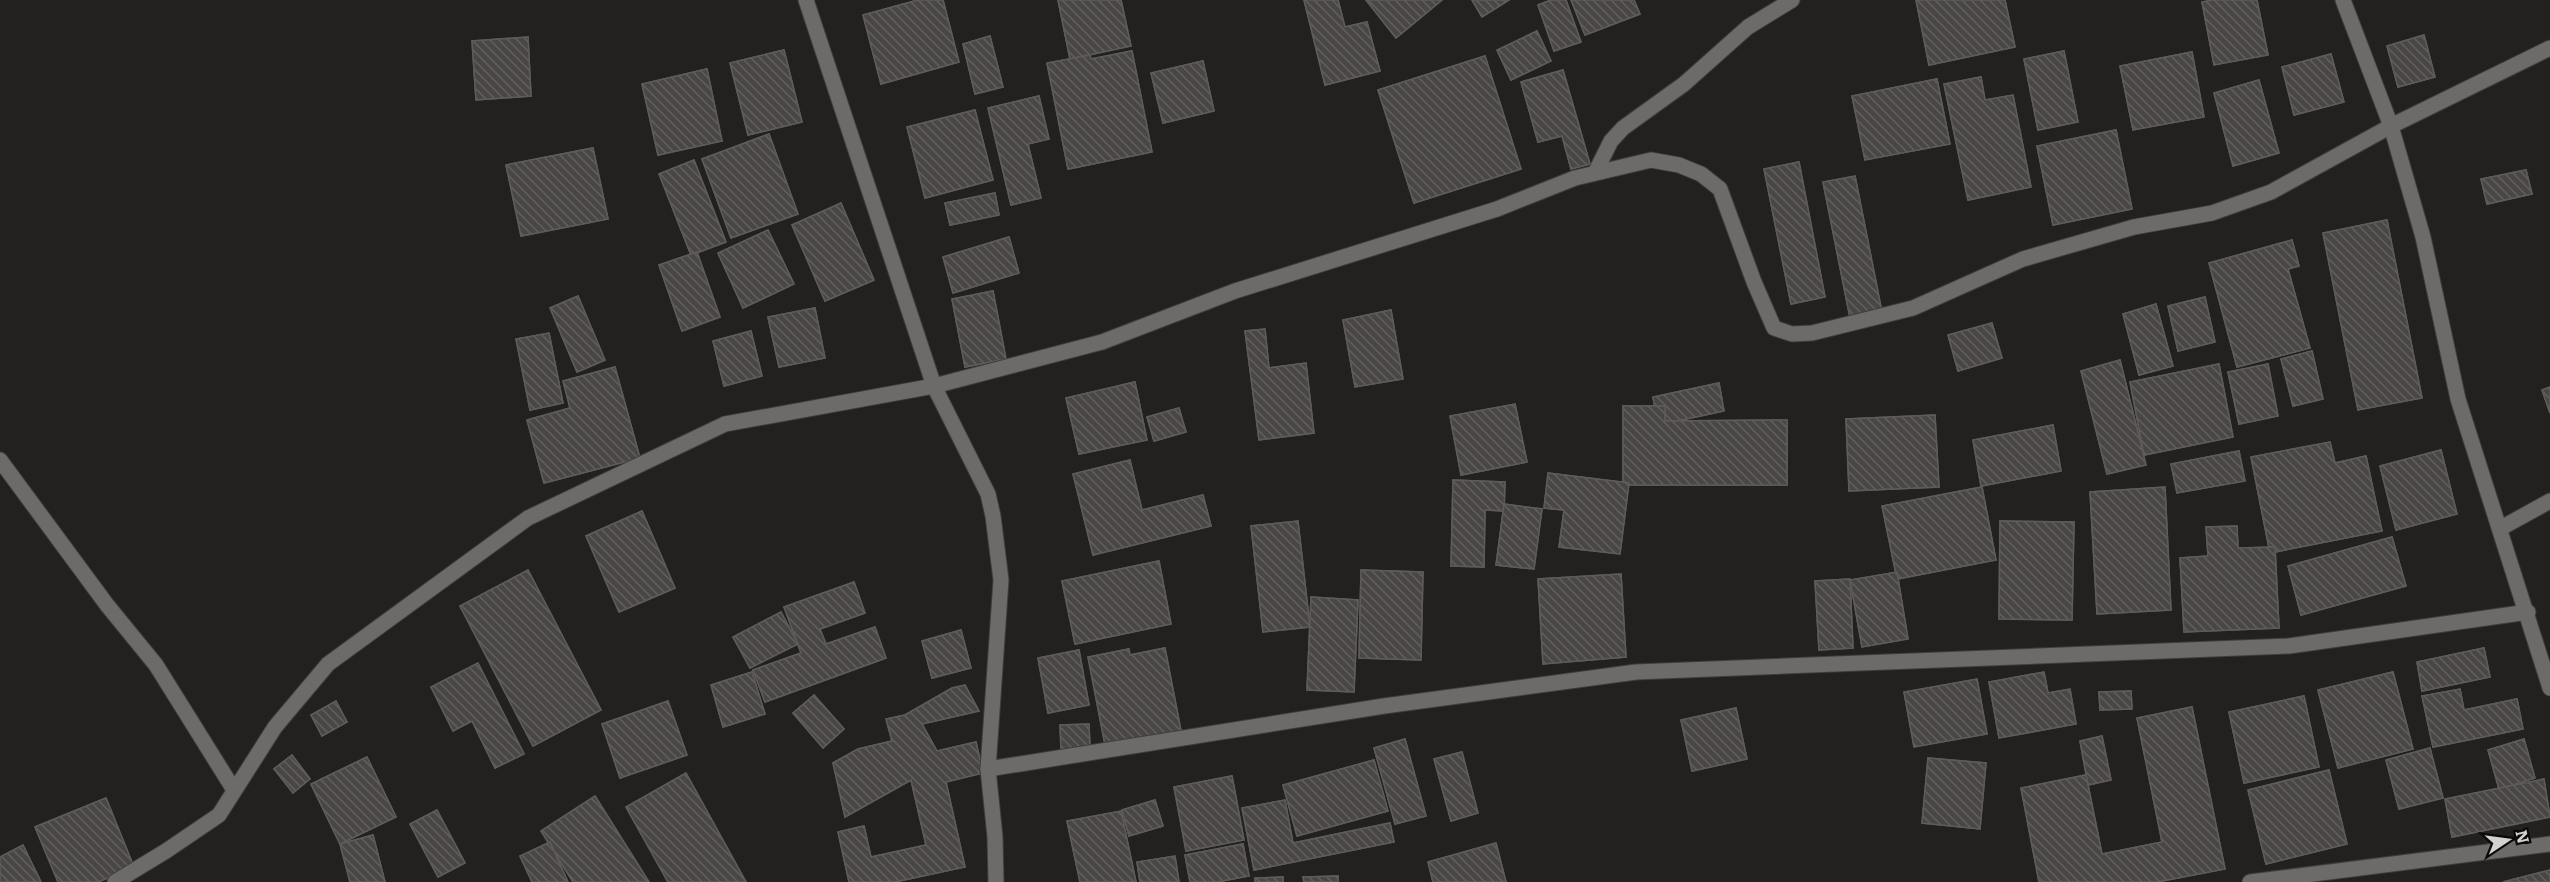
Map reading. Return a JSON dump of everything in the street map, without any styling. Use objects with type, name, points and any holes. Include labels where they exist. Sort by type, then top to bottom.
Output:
[{"type":"street","points":[[806,0],[934,386],[988,494],[993,516],[1001,580],[988,769],[995,837],[996,882]]},
{"type":"street","points":[[1595,173],[1611,141],[1623,128],[1684,84],[1748,27],[1792,0]]},
{"type":"street","points":[[2343,0],[2391,126],[2423,237],[2458,399],[2528,612],[2550,688]]},
{"type":"street","points":[[115,882],[219,816],[275,727],[328,664],[528,518],[725,424],[934,386],[1102,342],[1235,291],[1486,212],[1575,178],[1651,160],[1679,165],[1701,174],[1720,189],[1754,282],[1774,328],[1792,334],[1812,333],[1913,308],[2023,259],[2134,227],[2212,213],[2271,192],[2391,126],[2550,48]]},
{"type":"street","points":[[0,460],[107,605],[156,665],[234,790]]},
{"type":"street","points":[[2501,528],[2550,501]]},
{"type":"street","points":[[988,769],[1384,706],[1636,672],[2289,646],[2528,612]]},
{"type":"street","points":[[2250,882],[2550,844]]},
{"type":"building","points":[[918,0],[943,0],[959,62],[881,84],[863,15]]},
{"type":"building","points":[[918,0],[943,0],[959,62],[881,84],[863,15]]},
{"type":"building","points":[[1058,0],[1121,0],[1131,46],[1070,59]]},
{"type":"building","points":[[1058,0],[1121,0],[1131,46],[1070,59]]},
{"type":"building","points":[[1304,0],[1338,0],[1345,27],[1367,22],[1380,71],[1325,85]]},
{"type":"building","points":[[1304,0],[1338,0],[1345,27],[1367,22],[1380,71],[1325,85]]},
{"type":"building","points":[[1366,0],[1442,0],[1396,38]]},
{"type":"building","points":[[1366,0],[1442,0],[1396,38]]},
{"type":"building","points":[[1472,0],[1509,0],[1482,17]]},
{"type":"building","points":[[1472,0],[1509,0],[1482,17]]},
{"type":"building","points":[[1551,0],[1566,0],[1581,42],[1554,51],[1538,5]]},
{"type":"building","points":[[1551,0],[1566,0],[1581,42],[1554,51],[1538,5]]},
{"type":"building","points":[[1571,0],[1634,0],[1640,14],[1585,35]]},
{"type":"building","points":[[1571,0],[1634,0],[1640,14],[1585,35]]},
{"type":"building","points":[[1916,0],[2005,0],[2015,47],[1929,65]]},
{"type":"building","points":[[1916,0],[2005,0],[2015,47],[1929,65]]},
{"type":"building","points":[[2257,0],[2268,55],[2214,65],[2202,2]]},
{"type":"building","points":[[2257,0],[2268,55],[2214,65],[2202,2]]},
{"type":"building","points":[[1537,31],[1551,61],[1511,80],[1497,50]]},
{"type":"building","points":[[1537,31],[1551,61],[1511,80],[1497,50]]},
{"type":"building","points":[[2424,35],[2435,77],[2398,87],[2387,46]]},
{"type":"building","points":[[2424,35],[2435,77],[2398,87],[2387,46]]},
{"type":"building","points":[[990,36],[1003,87],[975,94],[963,44]]},
{"type":"building","points":[[990,36],[1003,87],[975,94],[963,44]]},
{"type":"building","points":[[528,37],[531,96],[476,100],[472,41]]},
{"type":"building","points":[[528,37],[531,96],[476,100],[472,41]]},
{"type":"building","points":[[784,50],[802,122],[748,135],[730,63]]},
{"type":"building","points":[[784,50],[802,122],[748,135],[730,63]]},
{"type":"building","points":[[1132,51],[1152,152],[1068,169],[1047,63],[1090,55],[1091,59]]},
{"type":"building","points":[[1132,51],[1152,152],[1068,169],[1047,63],[1090,55],[1091,59]]},
{"type":"building","points":[[2064,51],[2078,122],[2038,130],[2024,59]]},
{"type":"building","points":[[2064,51],[2078,122],[2038,130],[2024,59]]},
{"type":"building","points":[[2192,52],[2204,117],[2133,130],[2120,66]]},
{"type":"building","points":[[2192,52],[2204,117],[2133,130],[2120,66]]},
{"type":"building","points":[[2331,54],[2344,102],[2294,115],[2282,67]]},
{"type":"building","points":[[2331,54],[2344,102],[2294,115],[2282,67]]},
{"type":"building","points":[[1485,56],[1521,169],[1414,203],[1378,90]]},
{"type":"building","points":[[1485,56],[1521,169],[1414,203],[1378,90]]},
{"type":"building","points":[[1203,61],[1214,111],[1163,123],[1151,73]]},
{"type":"building","points":[[1203,61],[1214,111],[1163,123],[1151,73]]},
{"type":"building","points":[[707,69],[722,141],[658,155],[642,84]]},
{"type":"building","points":[[707,69],[722,141],[658,155],[642,84]]},
{"type":"building","points":[[1563,70],[1590,164],[1571,169],[1562,136],[1538,142],[1521,82]]},
{"type":"building","points":[[1563,70],[1590,164],[1571,169],[1562,136],[1538,142],[1521,82]]},
{"type":"building","points":[[1981,77],[1985,100],[2013,95],[2031,187],[1968,200],[1944,84]]},
{"type":"building","points":[[1981,77],[1985,100],[2013,95],[2031,187],[1968,200],[1944,84]]},
{"type":"building","points":[[1937,79],[1950,144],[1865,160],[1852,96]]},
{"type":"building","points":[[1937,79],[1950,144],[1865,160],[1852,96]]},
{"type":"building","points":[[2259,80],[2279,153],[2233,166],[2214,93]]},
{"type":"building","points":[[2259,80],[2279,153],[2233,166],[2214,93]]},
{"type":"building","points":[[1039,96],[1049,139],[1028,144],[1041,198],[1011,205],[988,108]]},
{"type":"building","points":[[1039,96],[1049,139],[1028,144],[1041,198],[1011,205],[988,108]]},
{"type":"building","points":[[975,110],[993,180],[925,198],[907,127]]},
{"type":"building","points":[[975,110],[993,180],[925,198],[907,127]]},
{"type":"building","points":[[2116,130],[2132,209],[2053,225],[2037,146]]},
{"type":"building","points":[[2116,130],[2132,209],[2053,225],[2037,146]]},
{"type":"building","points":[[769,134],[798,214],[731,238],[702,159]]},
{"type":"building","points":[[769,134],[798,214],[731,238],[702,159]]},
{"type":"building","points":[[593,148],[608,219],[521,236],[506,165]]},
{"type":"building","points":[[593,148],[608,219],[521,236],[506,165]]},
{"type":"building","points":[[694,160],[726,242],[691,255],[659,174]]},
{"type":"building","points":[[694,160],[726,242],[691,255],[659,174]]},
{"type":"building","points":[[1799,162],[1825,297],[1791,304],[1764,169]]},
{"type":"building","points":[[1799,162],[1825,297],[1791,304],[1764,169]]},
{"type":"building","points":[[2526,170],[2532,194],[2487,204],[2481,179]]},
{"type":"building","points":[[2526,170],[2532,194],[2487,204],[2481,179]]},
{"type":"building","points":[[1855,176],[1882,312],[1850,318],[1823,182]]},
{"type":"building","points":[[1855,176],[1882,312],[1850,318],[1823,182]]},
{"type":"building","points":[[995,193],[999,215],[950,225],[945,203]]},
{"type":"building","points":[[995,193],[999,215],[950,225],[945,203]]},
{"type":"building","points":[[841,203],[874,280],[825,301],[792,225]]},
{"type":"building","points":[[841,203],[874,280],[825,301],[792,225]]},
{"type":"building","points":[[2387,220],[2422,398],[2358,410],[2323,233]]},
{"type":"building","points":[[2387,220],[2422,398],[2358,410],[2323,233]]},
{"type":"building","points":[[768,230],[794,284],[743,308],[718,253]]},
{"type":"building","points":[[768,230],[794,284],[743,308],[718,253]]},
{"type":"building","points":[[1009,237],[1019,273],[953,293],[943,257]]},
{"type":"building","points":[[1009,237],[1019,273],[953,293],[943,257]]},
{"type":"building","points":[[2292,240],[2299,266],[2288,269],[2310,348],[2237,367],[2209,263]]},
{"type":"building","points":[[2292,240],[2299,266],[2288,269],[2310,348],[2237,367],[2209,263]]},
{"type":"building","points":[[697,252],[720,317],[682,331],[659,265]]},
{"type":"building","points":[[697,252],[720,317],[682,331],[659,265]]},
{"type":"building","points":[[993,291],[1006,359],[965,367],[952,299]]},
{"type":"building","points":[[993,291],[1006,359],[965,367],[952,299]]},
{"type":"building","points":[[578,296],[605,360],[577,372],[550,308]]},
{"type":"building","points":[[578,296],[605,360],[577,372],[550,308]]},
{"type":"building","points":[[2205,297],[2215,342],[2178,351],[2168,306]]},
{"type":"building","points":[[2205,297],[2215,342],[2178,351],[2168,306]]},
{"type":"building","points":[[2156,304],[2173,366],[2139,375],[2123,314]]},
{"type":"building","points":[[2156,304],[2173,366],[2139,375],[2123,314]]},
{"type":"building","points":[[815,308],[825,358],[779,367],[768,317]]},
{"type":"building","points":[[815,308],[825,358],[779,367],[768,317]]},
{"type":"building","points":[[1391,310],[1403,379],[1355,387],[1343,320]]},
{"type":"building","points":[[1391,310],[1403,379],[1355,387],[1343,320]]},
{"type":"building","points":[[1992,323],[2002,358],[1958,371],[1948,335]]},
{"type":"building","points":[[1992,323],[2002,358],[1958,371],[1948,335]]},
{"type":"building","points":[[1265,329],[1269,368],[1306,363],[1314,433],[1259,440],[1245,331]]},
{"type":"building","points":[[1265,329],[1269,368],[1306,363],[1314,433],[1259,440],[1245,331]]},
{"type":"building","points":[[751,331],[762,376],[724,386],[713,341]]},
{"type":"building","points":[[751,331],[762,376],[724,386],[713,341]]},
{"type":"building","points":[[549,333],[563,403],[530,410],[516,339]]},
{"type":"building","points":[[549,333],[563,403],[530,410],[516,339]]},
{"type":"building","points":[[2312,351],[2323,399],[2293,406],[2281,359]]},
{"type":"building","points":[[2312,351],[2323,399],[2293,406],[2281,359]]},
{"type":"building","points":[[2120,360],[2146,465],[2107,474],[2081,371]]},
{"type":"building","points":[[2120,360],[2146,465],[2107,474],[2081,371]]},
{"type":"building","points":[[2219,364],[2233,437],[2144,455],[2130,382]]},
{"type":"building","points":[[2219,364],[2233,437],[2144,455],[2130,382]]},
{"type":"building","points":[[2268,364],[2278,416],[2239,424],[2228,372]]},
{"type":"building","points":[[2268,364],[2278,416],[2239,424],[2228,372]]},
{"type":"building","points":[[615,367],[640,458],[544,483],[527,420],[570,408],[563,381]]},
{"type":"building","points":[[615,367],[640,458],[544,483],[527,420],[570,408],[563,381]]},
{"type":"building","points":[[1135,382],[1147,440],[1079,454],[1066,398]]},
{"type":"building","points":[[1135,382],[1147,440],[1079,454],[1066,398]]},
{"type":"building","points":[[1719,383],[1724,411],[1658,425],[1653,397]]},
{"type":"building","points":[[1719,383],[1724,411],[1658,425],[1653,397]]},
{"type":"building","points":[[2550,387],[2550,413],[2542,390]]},
{"type":"building","points":[[2550,387],[2550,413],[2542,390]]},
{"type":"building","points":[[1515,404],[1527,462],[1461,475],[1450,416]]},
{"type":"building","points":[[1515,404],[1527,462],[1461,475],[1450,416]]},
{"type":"building","points":[[1623,406],[1665,406],[1665,421],[1787,420],[1787,485],[1623,485]]},
{"type":"building","points":[[1623,406],[1665,406],[1665,421],[1787,420],[1787,485],[1623,485]]},
{"type":"building","points":[[1179,408],[1186,432],[1154,441],[1147,417]]},
{"type":"building","points":[[1179,408],[1186,432],[1154,441],[1147,417]]},
{"type":"building","points":[[1935,415],[1939,487],[1849,491],[1846,419]]},
{"type":"building","points":[[1935,415],[1939,487],[1849,491],[1846,419]]},
{"type":"building","points":[[2053,425],[2061,471],[1981,486],[1973,440]]},
{"type":"building","points":[[2053,425],[2061,471],[1981,486],[1973,440]]},
{"type":"building","points":[[2330,442],[2335,463],[2366,456],[2382,531],[2270,553],[2251,457]]},
{"type":"building","points":[[2330,442],[2335,463],[2366,456],[2382,531],[2270,553],[2251,457]]},
{"type":"building","points":[[2441,450],[2457,514],[2396,530],[2380,466]]},
{"type":"building","points":[[2441,450],[2457,514],[2396,530],[2380,466]]},
{"type":"building","points":[[2239,451],[2245,481],[2177,493],[2171,464]]},
{"type":"building","points":[[2239,451],[2245,481],[2177,493],[2171,464]]},
{"type":"building","points":[[1130,460],[1142,510],[1203,495],[1211,526],[1093,555],[1073,474]]},
{"type":"building","points":[[1130,460],[1142,510],[1203,495],[1211,526],[1093,555],[1073,474]]},
{"type":"building","points":[[1548,473],[1629,483],[1620,554],[1559,547],[1564,510],[1544,508]]},
{"type":"building","points":[[1548,473],[1629,483],[1620,554],[1559,547],[1564,510],[1544,508]]},
{"type":"building","points":[[1453,480],[1505,482],[1504,511],[1485,510],[1484,567],[1451,566]]},
{"type":"building","points":[[1453,480],[1505,482],[1504,511],[1485,510],[1484,567],[1451,566]]},
{"type":"building","points":[[1982,487],[1996,560],[1897,579],[1882,506]]},
{"type":"building","points":[[1982,487],[1996,560],[1897,579],[1882,506]]},
{"type":"building","points":[[2165,487],[2171,610],[2097,614],[2090,492]]},
{"type":"building","points":[[2165,487],[2171,610],[2097,614],[2090,492]]},
{"type":"building","points":[[1504,504],[1542,509],[1534,569],[1496,565]]},
{"type":"building","points":[[1504,504],[1542,509],[1534,569],[1496,565]]},
{"type":"building","points":[[642,511],[675,588],[619,612],[586,536]]},
{"type":"building","points":[[642,511],[675,588],[619,612],[586,536]]},
{"type":"building","points":[[1298,521],[1310,627],[1263,632],[1251,526]]},
{"type":"building","points":[[1298,521],[1310,627],[1263,632],[1251,526]]},
{"type":"building","points":[[2000,521],[2074,522],[2072,620],[1999,619]]},
{"type":"building","points":[[2000,521],[2074,522],[2072,620],[1999,619]]},
{"type":"building","points":[[2237,526],[2238,548],[2275,547],[2279,628],[2184,632],[2180,558],[2208,556],[2206,527]]},
{"type":"building","points":[[2237,526],[2238,548],[2275,547],[2279,628],[2184,632],[2180,558],[2208,556],[2206,527]]},
{"type":"building","points":[[2392,537],[2406,586],[2301,615],[2288,566]]},
{"type":"building","points":[[2392,537],[2406,586],[2301,615],[2288,566]]},
{"type":"building","points":[[1159,561],[1171,624],[1075,644],[1062,581]]},
{"type":"building","points":[[1159,561],[1171,624],[1075,644],[1062,581]]},
{"type":"building","points":[[528,570],[601,710],[533,746],[460,606]]},
{"type":"building","points":[[528,570],[601,710],[533,746],[460,606]]},
{"type":"building","points":[[1361,570],[1423,572],[1421,660],[1359,658]]},
{"type":"building","points":[[1361,570],[1423,572],[1421,660],[1359,658]]},
{"type":"building","points":[[1897,572],[1908,639],[1862,647],[1850,580]]},
{"type":"building","points":[[1897,572],[1908,639],[1862,647],[1850,580]]},
{"type":"building","points":[[1621,574],[1626,657],[1543,664],[1538,579]]},
{"type":"building","points":[[1621,574],[1626,657],[1543,664],[1538,579]]},
{"type":"building","points":[[1850,579],[1853,648],[1819,650],[1815,581]]},
{"type":"building","points":[[1850,579],[1853,648],[1819,650],[1815,581]]},
{"type":"building","points":[[854,582],[865,613],[820,629],[826,644],[875,627],[886,658],[765,702],[753,670],[801,653],[784,607]]},
{"type":"building","points":[[854,582],[865,613],[820,629],[826,644],[875,627],[886,658],[765,702],[753,670],[801,653],[784,607]]},
{"type":"building","points":[[1311,597],[1358,600],[1354,692],[1307,690]]},
{"type":"building","points":[[1311,597],[1358,600],[1354,692],[1307,690]]},
{"type":"building","points":[[781,612],[798,644],[750,668],[733,637]]},
{"type":"building","points":[[781,612],[798,644],[750,668],[733,637]]},
{"type":"building","points":[[961,630],[971,668],[932,678],[922,641]]},
{"type":"building","points":[[961,630],[971,668],[932,678],[922,641]]},
{"type":"building","points":[[1165,648],[1182,736],[1106,750],[1088,657],[1129,649],[1130,655]]},
{"type":"building","points":[[1165,648],[1182,736],[1106,750],[1088,657],[1129,649],[1130,655]]},
{"type":"building","points":[[2484,648],[2490,677],[2422,691],[2417,662]]},
{"type":"building","points":[[2484,648],[2490,677],[2422,691],[2417,662]]},
{"type":"building","points":[[1079,650],[1089,705],[1048,713],[1038,658]]},
{"type":"building","points":[[1079,650],[1089,705],[1048,713],[1038,658]]},
{"type":"building","points":[[478,663],[524,754],[495,768],[472,721],[453,731],[431,687]]},
{"type":"building","points":[[478,663],[524,754],[495,768],[472,721],[453,731],[431,687]]},
{"type":"building","points":[[752,672],[765,714],[723,727],[711,685]]},
{"type":"building","points":[[752,672],[765,714],[723,727],[711,685]]},
{"type":"building","points":[[2044,672],[2048,693],[2070,689],[2076,724],[1999,738],[1989,682]]},
{"type":"building","points":[[2044,672],[2048,693],[2070,689],[2076,724],[1999,738],[1989,682]]},
{"type":"building","points":[[2393,672],[2413,749],[2338,768],[2318,690]]},
{"type":"building","points":[[2393,672],[2413,749],[2338,768],[2318,690]]},
{"type":"building","points":[[1977,679],[1987,734],[1914,747],[1904,692]]},
{"type":"building","points":[[1977,679],[1987,734],[1914,747],[1904,692]]},
{"type":"building","points":[[965,685],[979,711],[922,724],[937,751],[976,742],[983,773],[946,782],[965,867],[895,882],[849,882],[838,832],[864,826],[871,857],[926,845],[911,780],[845,817],[833,763],[858,749],[892,741],[886,719],[905,715],[952,688]]},
{"type":"building","points":[[965,685],[979,711],[922,724],[937,751],[976,742],[983,773],[946,782],[965,867],[895,882],[849,882],[838,832],[864,826],[871,857],[926,845],[911,780],[845,817],[833,763],[858,749],[892,741],[886,719],[905,715],[952,688]]},
{"type":"building","points":[[2460,689],[2464,710],[2517,699],[2523,729],[2433,747],[2422,696]]},
{"type":"building","points":[[2460,689],[2464,710],[2517,699],[2523,729],[2433,747],[2422,696]]},
{"type":"building","points":[[2131,691],[2132,709],[2100,710],[2099,692]]},
{"type":"building","points":[[2131,691],[2132,709],[2100,710],[2099,692]]},
{"type":"building","points":[[814,695],[844,729],[823,748],[793,713]]},
{"type":"building","points":[[814,695],[844,729],[823,748],[793,713]]},
{"type":"building","points":[[2304,696],[2319,767],[2244,783],[2229,712]]},
{"type":"building","points":[[2304,696],[2319,767],[2244,783],[2229,712]]},
{"type":"building","points":[[336,701],[347,722],[322,736],[311,715]]},
{"type":"building","points":[[336,701],[347,722],[322,736],[311,715]]},
{"type":"building","points":[[668,701],[687,755],[620,778],[602,724]]},
{"type":"building","points":[[668,701],[687,755],[620,778],[602,724]]},
{"type":"building","points":[[2192,707],[2225,869],[2157,882],[2039,882],[2021,788],[2086,775],[2102,854],[2162,842],[2137,718]]},
{"type":"building","points":[[2192,707],[2225,869],[2157,882],[2039,882],[2021,788],[2086,775],[2102,854],[2162,842],[2137,718]]},
{"type":"building","points":[[1736,708],[1747,759],[1692,771],[1681,720]]},
{"type":"building","points":[[1736,708],[1747,759],[1692,771],[1681,720]]},
{"type":"building","points":[[1089,724],[1090,748],[1061,749],[1060,725]]},
{"type":"building","points":[[1089,724],[1090,748],[1061,749],[1060,725]]},
{"type":"building","points":[[2102,736],[2111,780],[2088,785],[2080,741]]},
{"type":"building","points":[[2102,736],[2111,780],[2088,785],[2080,741]]},
{"type":"building","points":[[1405,739],[1426,816],[1395,824],[1374,748]]},
{"type":"building","points":[[1405,739],[1426,816],[1395,824],[1374,748]]},
{"type":"building","points":[[2524,739],[2535,778],[2499,789],[2488,750]]},
{"type":"building","points":[[2524,739],[2535,778],[2499,789],[2488,750]]},
{"type":"building","points":[[2430,748],[2443,798],[2399,809],[2386,760]]},
{"type":"building","points":[[2430,748],[2443,798],[2399,809],[2386,760]]},
{"type":"building","points":[[1462,752],[1478,813],[1451,821],[1434,759]]},
{"type":"building","points":[[1462,752],[1478,813],[1451,821],[1434,759]]},
{"type":"building","points":[[292,755],[310,779],[293,793],[274,769]]},
{"type":"building","points":[[292,755],[310,779],[293,793],[274,769]]},
{"type":"building","points":[[367,757],[396,817],[340,844],[311,784]]},
{"type":"building","points":[[367,757],[396,817],[340,844],[311,784]]},
{"type":"building","points":[[1928,758],[1986,763],[1980,829],[1922,823]]},
{"type":"building","points":[[1928,758],[1986,763],[1980,829],[1922,823]]},
{"type":"building","points":[[1374,760],[1388,811],[1297,836],[1283,785]]},
{"type":"building","points":[[1374,760],[1388,811],[1297,836],[1283,785]]},
{"type":"building","points":[[2329,770],[2347,844],[2266,864],[2248,790]]},
{"type":"building","points":[[2329,770],[2347,844],[2266,864],[2248,790]]},
{"type":"building","points":[[686,773],[746,882],[668,882],[626,807]]},
{"type":"building","points":[[686,773],[746,882],[668,882],[626,807]]},
{"type":"building","points":[[1232,776],[1244,840],[1186,851],[1174,787]]},
{"type":"building","points":[[1232,776],[1244,840],[1186,851],[1174,787]]},
{"type":"building","points":[[2544,779],[2550,817],[2452,837],[2445,799]]},
{"type":"building","points":[[2544,779],[2550,817],[2452,837],[2445,799]]},
{"type":"building","points":[[595,796],[649,882],[573,882],[541,831]]},
{"type":"building","points":[[595,796],[649,882],[573,882],[541,831]]},
{"type":"building","points":[[106,798],[134,867],[98,882],[58,882],[35,827]]},
{"type":"building","points":[[106,798],[134,867],[98,882],[58,882],[35,827]]},
{"type":"building","points":[[1155,800],[1163,826],[1129,836],[1122,810]]},
{"type":"building","points":[[1155,800],[1163,826],[1129,836],[1122,810]]},
{"type":"building","points":[[1285,800],[1293,843],[1390,823],[1394,842],[1254,870],[1242,808]]},
{"type":"building","points":[[1285,800],[1293,843],[1390,823],[1394,842],[1254,870],[1242,808]]},
{"type":"building","points":[[437,810],[465,863],[438,877],[410,824]]},
{"type":"building","points":[[437,810],[465,863],[438,877],[410,824]]},
{"type":"building","points":[[1121,811],[1136,882],[1080,882],[1067,821]]},
{"type":"building","points":[[1121,811],[1136,882],[1080,882],[1067,821]]},
{"type":"building","points":[[373,835],[385,882],[350,882],[340,844]]},
{"type":"building","points":[[373,835],[385,882],[350,882],[340,844]]},
{"type":"building","points":[[550,842],[568,882],[532,882],[520,856]]},
{"type":"building","points":[[550,842],[568,882],[532,882],[520,856]]},
{"type":"building","points":[[1496,843],[1506,882],[1433,882],[1428,862]]},
{"type":"building","points":[[1496,843],[1506,882],[1433,882],[1428,862]]},
{"type":"building","points":[[1243,844],[1249,876],[1217,882],[1190,882],[1185,855]]},
{"type":"building","points":[[1243,844],[1249,876],[1217,882],[1190,882],[1185,855]]},
{"type":"building","points":[[23,845],[41,882],[0,882],[0,857]]},
{"type":"building","points":[[23,845],[41,882],[0,882],[0,857]]},
{"type":"building","points":[[1175,856],[1179,882],[1140,882],[1137,862]]},
{"type":"building","points":[[1175,856],[1179,882],[1140,882],[1137,862]]},
{"type":"building","points":[[2550,870],[2550,882],[2503,882]]},
{"type":"building","points":[[2550,870],[2550,882],[2503,882]]},
{"type":"building","points":[[1338,876],[1338,882],[1304,882],[1303,877]]},
{"type":"building","points":[[1338,876],[1338,882],[1304,882],[1303,877]]},
{"type":"building","points":[[1283,877],[1283,882],[1255,882],[1255,878]]},
{"type":"building","points":[[1283,877],[1283,882],[1255,882],[1255,878]]}]
